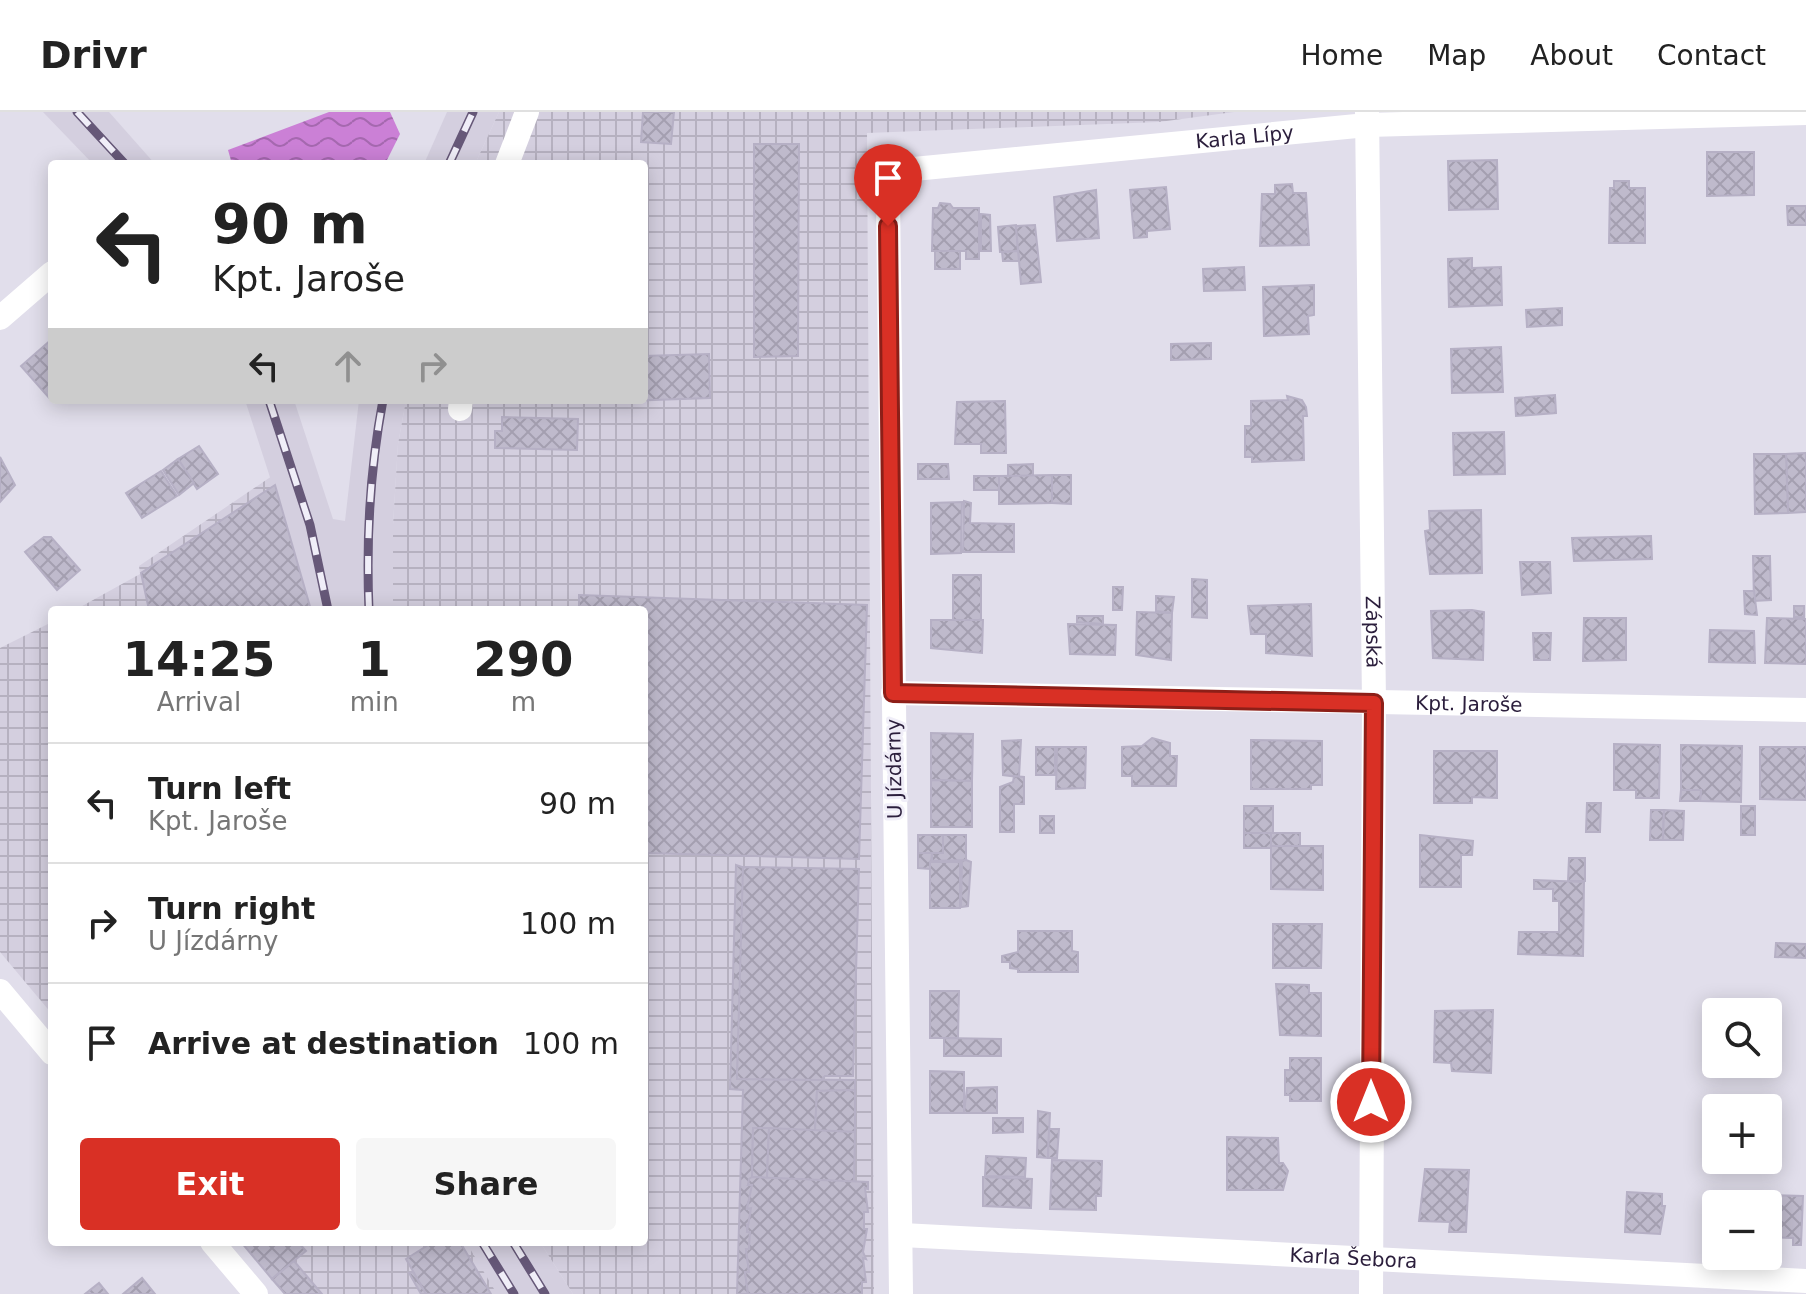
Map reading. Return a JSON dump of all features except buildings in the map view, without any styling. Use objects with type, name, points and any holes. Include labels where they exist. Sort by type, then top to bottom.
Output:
[{"type":"street","points":[[509,160],[527,112]]},
{"type":"street","name":"Karla Lípy","points":[[888,195],[914,169],[1367,119],[1806,113]]},
{"type":"street","name":"Zápská","points":[[1367,119],[1374,703],[1371,1294]]},
{"type":"street","name":"U Jízdárny","points":[[888,195],[901,1294]]},
{"type":"street","points":[[0,318],[48,276]]},
{"type":"street","name":"Kpt. Jaroše","points":[[893,693],[1806,710]]},
{"type":"street","points":[[0,991],[48,1048]]},
{"type":"street","name":"Karla Šebora","points":[[902,1235],[1806,1281]]},
{"type":"street","points":[[215,1246],[256,1294]]},
{"type":"shaded area","points":[[43,112],[109,112],[151,160],[89,160]]},
{"type":"shaded area","points":[[447,112],[499,112],[477,160],[426,160]]},
{"type":"shaded area","points":[[499,112],[1234,112],[1159,122],[867,133],[874,1294],[573,1294],[543,1246],[648,1246],[648,606],[393,606],[393,525],[398,444],[405,404],[648,404],[648,160],[477,160]]},
{"type":"shaded area","points":[[246,404],[295,404],[333,519],[345,521],[359,404],[405,404],[398,444],[393,525],[393,606],[303,606],[287,530]]},
{"type":"shaded area","points":[[272,476],[310,606],[82,606],[140,574],[139,566]]},
{"type":"shaded area","points":[[48,624],[48,1009],[0,952],[0,648]]},
{"type":"shaded area","points":[[244,1246],[468,1246],[497,1294],[285,1294]]},
{"type":"shaded area","points":[[458,1246],[543,1246],[573,1294],[487,1294]]},
{"type":"water","points":[[329,112],[390,112],[400,134],[387,160],[231,160],[228,150]]},
{"type":"railway","points":[[77,112],[121,160]]},
{"type":"railway","points":[[451,160],[473,112]]},
{"type":"railway","points":[[270,404],[310,525],[327,606]]},
{"type":"railway","points":[[369,606],[370,505],[382,404]]},
{"type":"railway","points":[[484,1246],[514,1294]]},
{"type":"railway","points":[[515,1246],[545,1294]]},
{"type":"route","points":[[888,226],[893,693],[1374,703],[1371,1102]]}]
